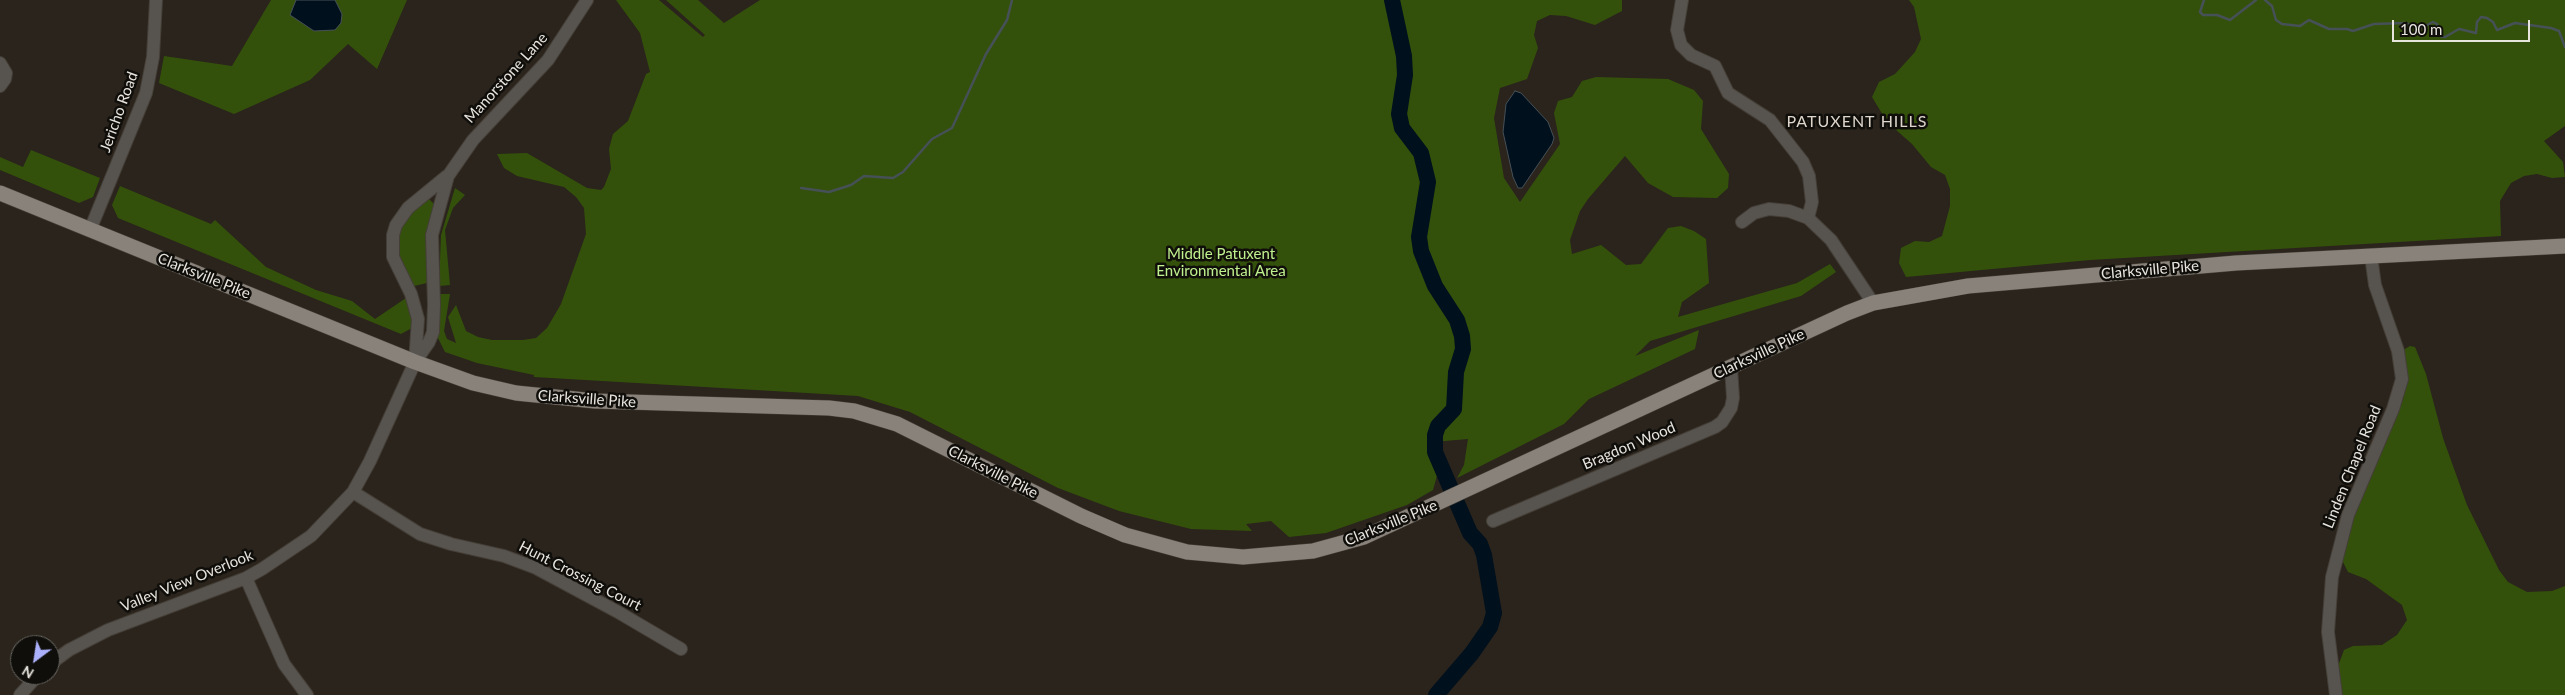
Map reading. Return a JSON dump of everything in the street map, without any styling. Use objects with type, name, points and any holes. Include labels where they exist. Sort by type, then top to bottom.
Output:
[{"type":"main road","name":"Clarksville Pike","points":[[0,193],[415,362],[472,383],[537,396],[596,401],[822,408],[854,411],[884,419],[919,434],[1105,528],[1144,542],[1187,552],[1243,557],[1313,551],[1364,537],[1872,303],[1968,286],[2236,263],[2565,246]]},
{"type":"street","name":"Jericho Road","points":[[90,230],[146,93],[153,57],[156,0]]},
{"type":"street","name":"Manorstone Lane","points":[[415,362],[418,318],[411,294],[393,257],[393,235],[396,225],[408,208],[448,176],[473,140],[548,60],[587,0]]},
{"type":"street","points":[[1682,0],[1677,30],[1681,45],[1691,55],[1715,66],[1728,93],[1770,120],[1803,162],[1808,176],[1812,202],[1808,218]]},
{"type":"street","points":[[0,63],[6,73],[5,79],[0,86]]},
{"type":"street","name":"Manorstone Lane","points":[[415,362],[429,342],[433,332],[432,234],[448,176]]},
{"type":"street","points":[[1742,222],[1754,214],[1769,209],[1789,211],[1808,218],[1831,240],[1872,303]]},
{"type":"street","name":"Linden Chapel Road","points":[[2336,695],[2328,632],[2332,577],[2348,515],[2393,409],[2402,379],[2398,351],[2373,278],[2371,256]]},
{"type":"street","name":"Valley View Overlook","points":[[60,657],[108,630],[246,578],[279,559],[311,536],[352,492],[370,461],[415,362]]},
{"type":"street","name":"Bragdon Wood","points":[[1494,521],[1715,427],[1722,422],[1731,408],[1734,398],[1730,367]]},
{"type":"street","name":"Hunt Crossing Court","points":[[352,492],[427,537],[504,556],[536,568],[618,612],[681,649]]},
{"type":"street","points":[[246,578],[284,664],[307,695]]},
{"type":"street","points":[[20,695],[29,685]]},
{"type":"green space","points":[[271,0],[407,0],[377,69],[348,44],[310,80],[234,114],[159,83],[164,56],[232,66]]},
{"type":"green space","name":"Middle Patuxent Environmental Area","points":[[616,0],[659,0],[703,37],[705,35],[666,0],[698,0],[724,23],[760,0],[1622,0],[1622,11],[1595,25],[1566,16],[1550,15],[1537,21],[1534,35],[1538,48],[1527,79],[1500,88],[1494,118],[1504,178],[1520,202],[1560,144],[1554,113],[1558,101],[1572,97],[1582,81],[1596,77],[1668,79],[1694,90],[1703,101],[1701,129],[1729,174],[1728,188],[1717,198],[1673,197],[1648,183],[1625,156],[1580,211],[1570,240],[1572,254],[1601,245],[1626,265],[1641,264],[1668,228],[1681,226],[1694,231],[1706,239],[1709,283],[1682,302],[1678,317],[1797,283],[1830,264],[1836,272],[1801,296],[1650,341],[1635,356],[1699,330],[1695,349],[1589,399],[1564,424],[1457,478],[1464,465],[1468,439],[1433,442],[1438,472],[1433,490],[1407,505],[1326,533],[1289,537],[1271,521],[1246,524],[1252,531],[1191,529],[1119,511],[1058,488],[910,412],[858,396],[534,377],[534,375],[477,363],[445,352],[438,338],[439,294],[450,294],[444,331],[447,339],[456,343],[448,317],[456,305],[466,331],[478,337],[492,340],[523,340],[536,338],[547,328],[561,304],[586,234],[584,208],[576,197],[564,187],[517,176],[504,168],[497,154],[527,153],[587,188],[601,190],[604,187],[611,169],[609,149],[613,134],[628,121],[646,74],[650,72],[640,33]]},
{"type":"green space","points":[[1909,0],[2565,0],[2565,126],[2544,141],[2563,162],[2565,177],[2552,178],[2537,174],[2524,176],[2511,183],[2500,201],[2501,236],[2090,260],[1906,277],[1899,263],[1901,248],[1915,241],[1929,242],[1942,236],[1950,206],[1950,189],[1945,175],[1931,167],[1912,144],[1887,122],[1872,97],[1879,82],[1895,74],[1915,52],[1921,39],[1914,7]]},
{"type":"green space","points":[[31,150],[100,178],[93,197],[79,203],[0,170],[0,157],[23,167]]},
{"type":"green space","points":[[120,186],[211,224],[215,220],[266,267],[316,290],[352,301],[375,319],[406,298],[411,315],[412,328],[401,334],[118,218],[112,205]]},
{"type":"green space","points":[[455,188],[465,195],[453,208],[445,230],[450,285],[439,286],[441,235]]},
{"type":"green space","points":[[428,198],[434,204],[427,283],[414,286],[398,259],[397,237],[409,212]]},
{"type":"green space","points":[[2410,346],[2415,347],[2426,374],[2443,438],[2467,505],[2499,570],[2508,582],[2527,592],[2552,591],[2565,586],[2565,695],[2342,695],[2338,666],[2344,650],[2353,646],[2382,645],[2397,635],[2407,620],[2402,605],[2366,579],[2348,572],[2342,560],[2352,521],[2404,397],[2405,349]]},
{"type":"water","points":[[296,0],[335,0],[342,14],[341,23],[335,30],[314,31],[290,15]]},
{"type":"water","points":[[1515,91],[1521,93],[1548,122],[1554,138],[1552,144],[1522,188],[1518,188],[1513,177],[1503,132],[1506,104]]},
{"type":"waterway","points":[[801,188],[829,192],[851,185],[864,176],[893,178],[903,172],[932,139],[952,128],[986,54],[1007,20],[1012,0]]},
{"type":"waterway","points":[[1392,0],[1404,56],[1405,75],[1399,114],[1402,128],[1421,153],[1428,182],[1419,237],[1421,251],[1435,286],[1457,320],[1462,336],[1463,349],[1456,372],[1454,409],[1438,426],[1435,435],[1435,452],[1470,533],[1480,544],[1484,555],[1494,613],[1490,627],[1472,653],[1436,695]]},
{"type":"waterway","points":[[2204,0],[2200,12],[2203,15],[2217,15],[2230,20],[2256,0]]},
{"type":"waterway","points":[[2265,0],[2272,6],[2276,20],[2282,24],[2300,26],[2309,20],[2329,29],[2353,31],[2374,24],[2405,23],[2421,28],[2433,22],[2437,24],[2440,36],[2445,37],[2459,29],[2476,33],[2477,22],[2481,17],[2493,22],[2497,30],[2515,23],[2551,28],[2559,31],[2565,47]]},
{"type":"district","name":"PATUXENT HILLS","points":[[1857,122]]}]
